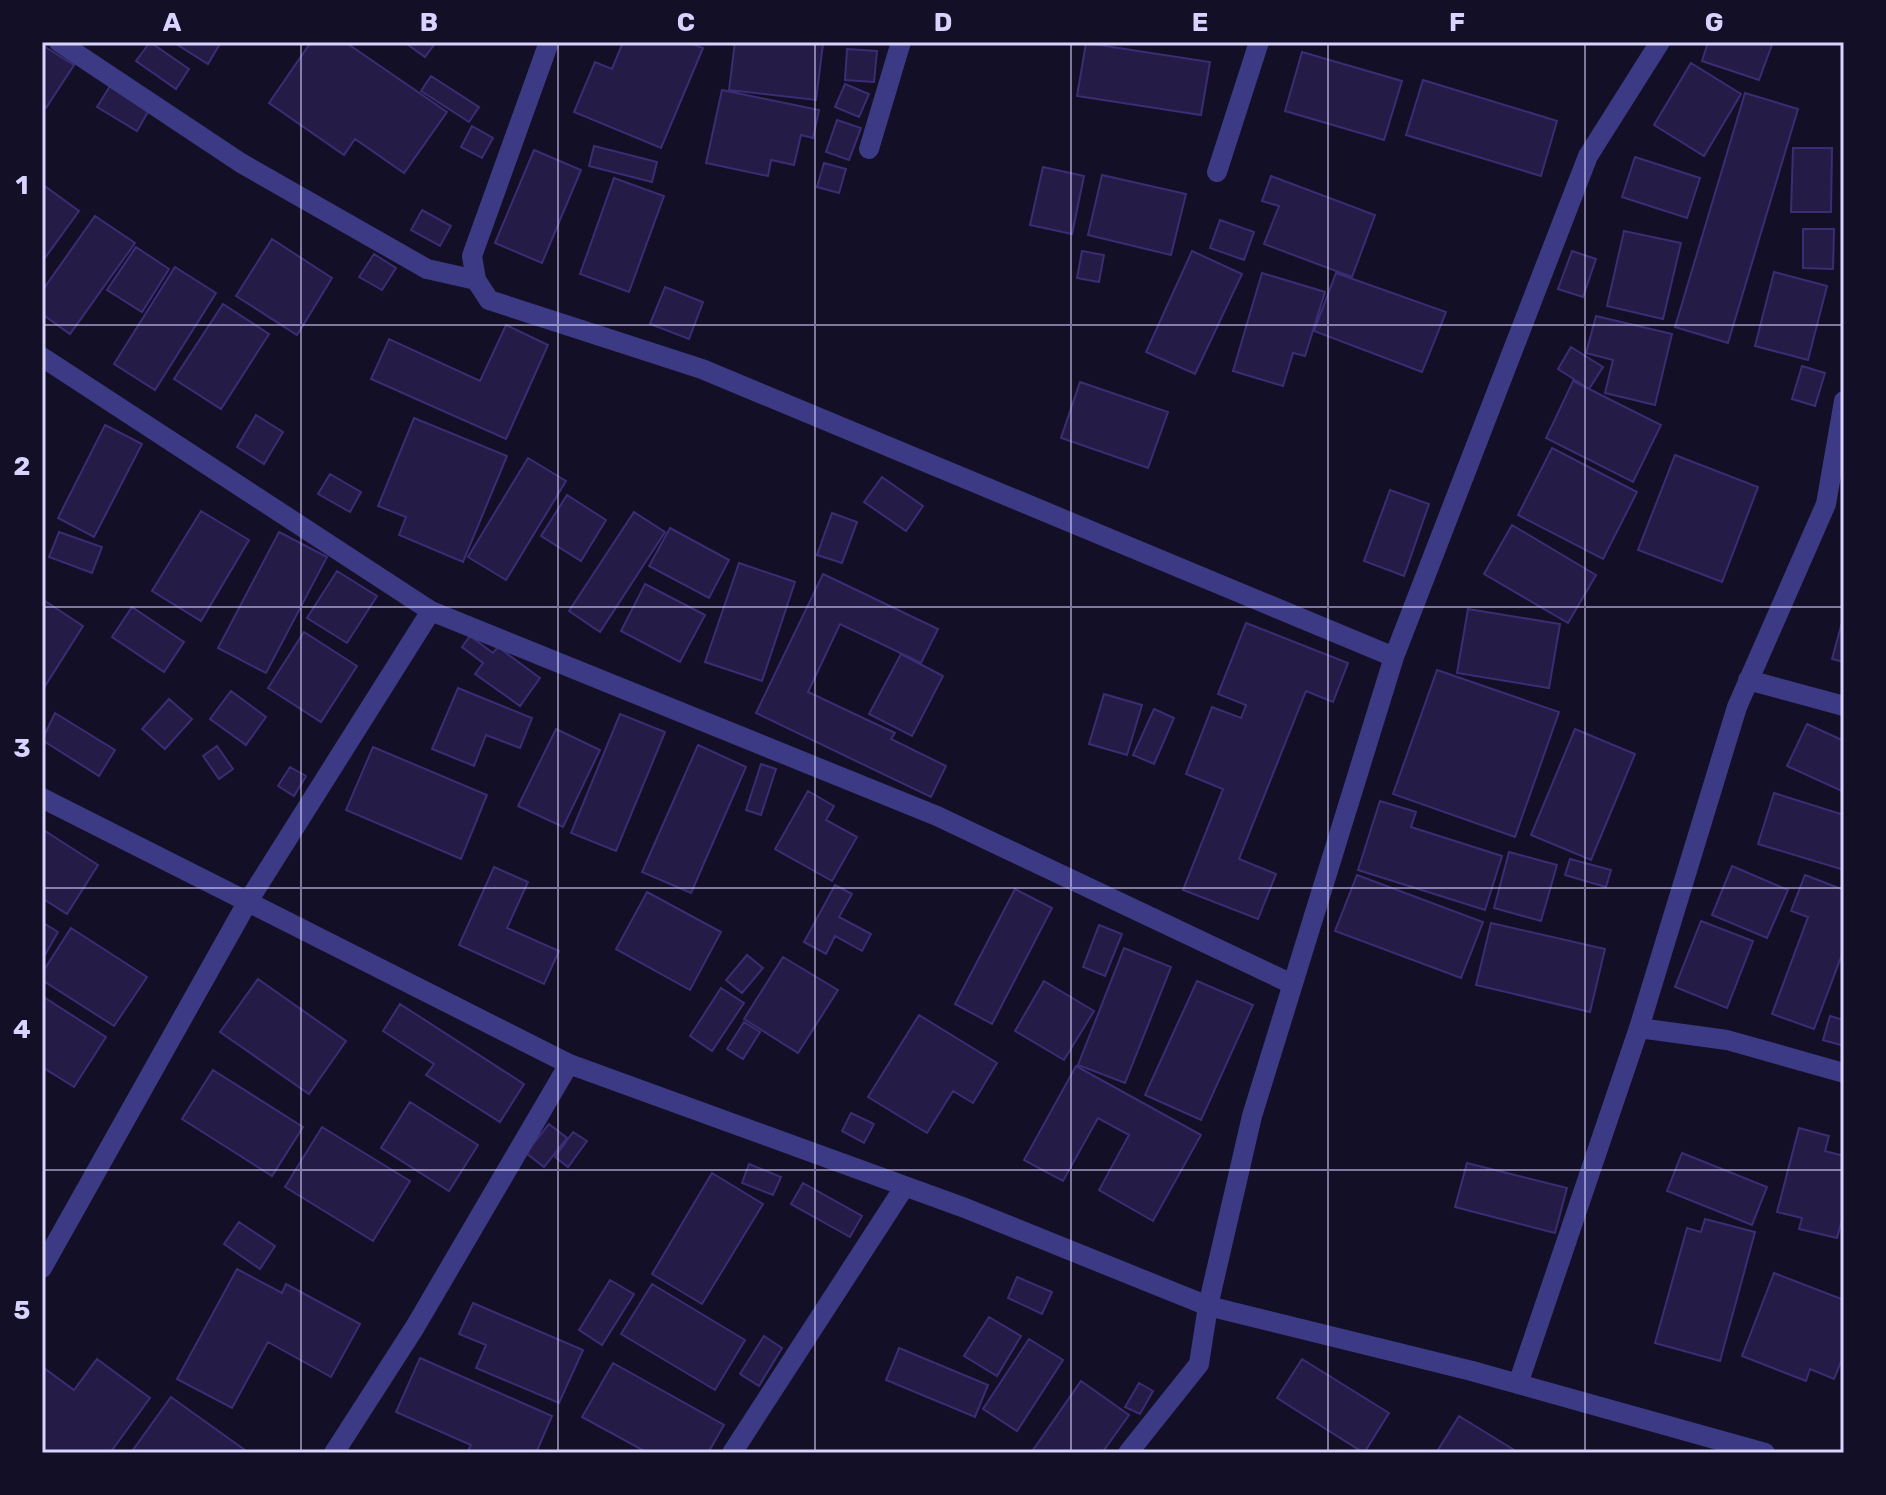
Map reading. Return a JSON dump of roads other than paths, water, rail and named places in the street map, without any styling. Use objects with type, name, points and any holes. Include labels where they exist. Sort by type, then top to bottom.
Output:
[{"type":"street","points":[[59,42],[268,178],[427,269],[476,280]]},
{"type":"street","points":[[549,42],[472,256],[476,280],[489,300],[702,369],[1394,657]]},
{"type":"street","points":[[869,149],[901,42]]},
{"type":"street","points":[[1217,172],[1259,42]]},
{"type":"street","points":[[1128,1453],[1199,1364],[1208,1306],[1252,1116],[1394,657],[1588,156],[1660,42]]},
{"type":"street","points":[[42,357],[431,611],[937,816],[1292,984]]},
{"type":"street","points":[[1518,1384],[1639,1028],[1748,680],[1826,504],[1844,401]]},
{"type":"street","points":[[42,1268],[247,903],[431,611]]},
{"type":"street","points":[[1748,680],[1844,706]]},
{"type":"street","points":[[42,798],[569,1064],[905,1186],[1208,1306],[1518,1384],[1765,1453]]},
{"type":"street","points":[[1639,1028],[1727,1040],[1844,1073]]},
{"type":"street","points":[[334,1453],[415,1327],[569,1064]]},
{"type":"street","points":[[732,1453],[905,1186]]}]
